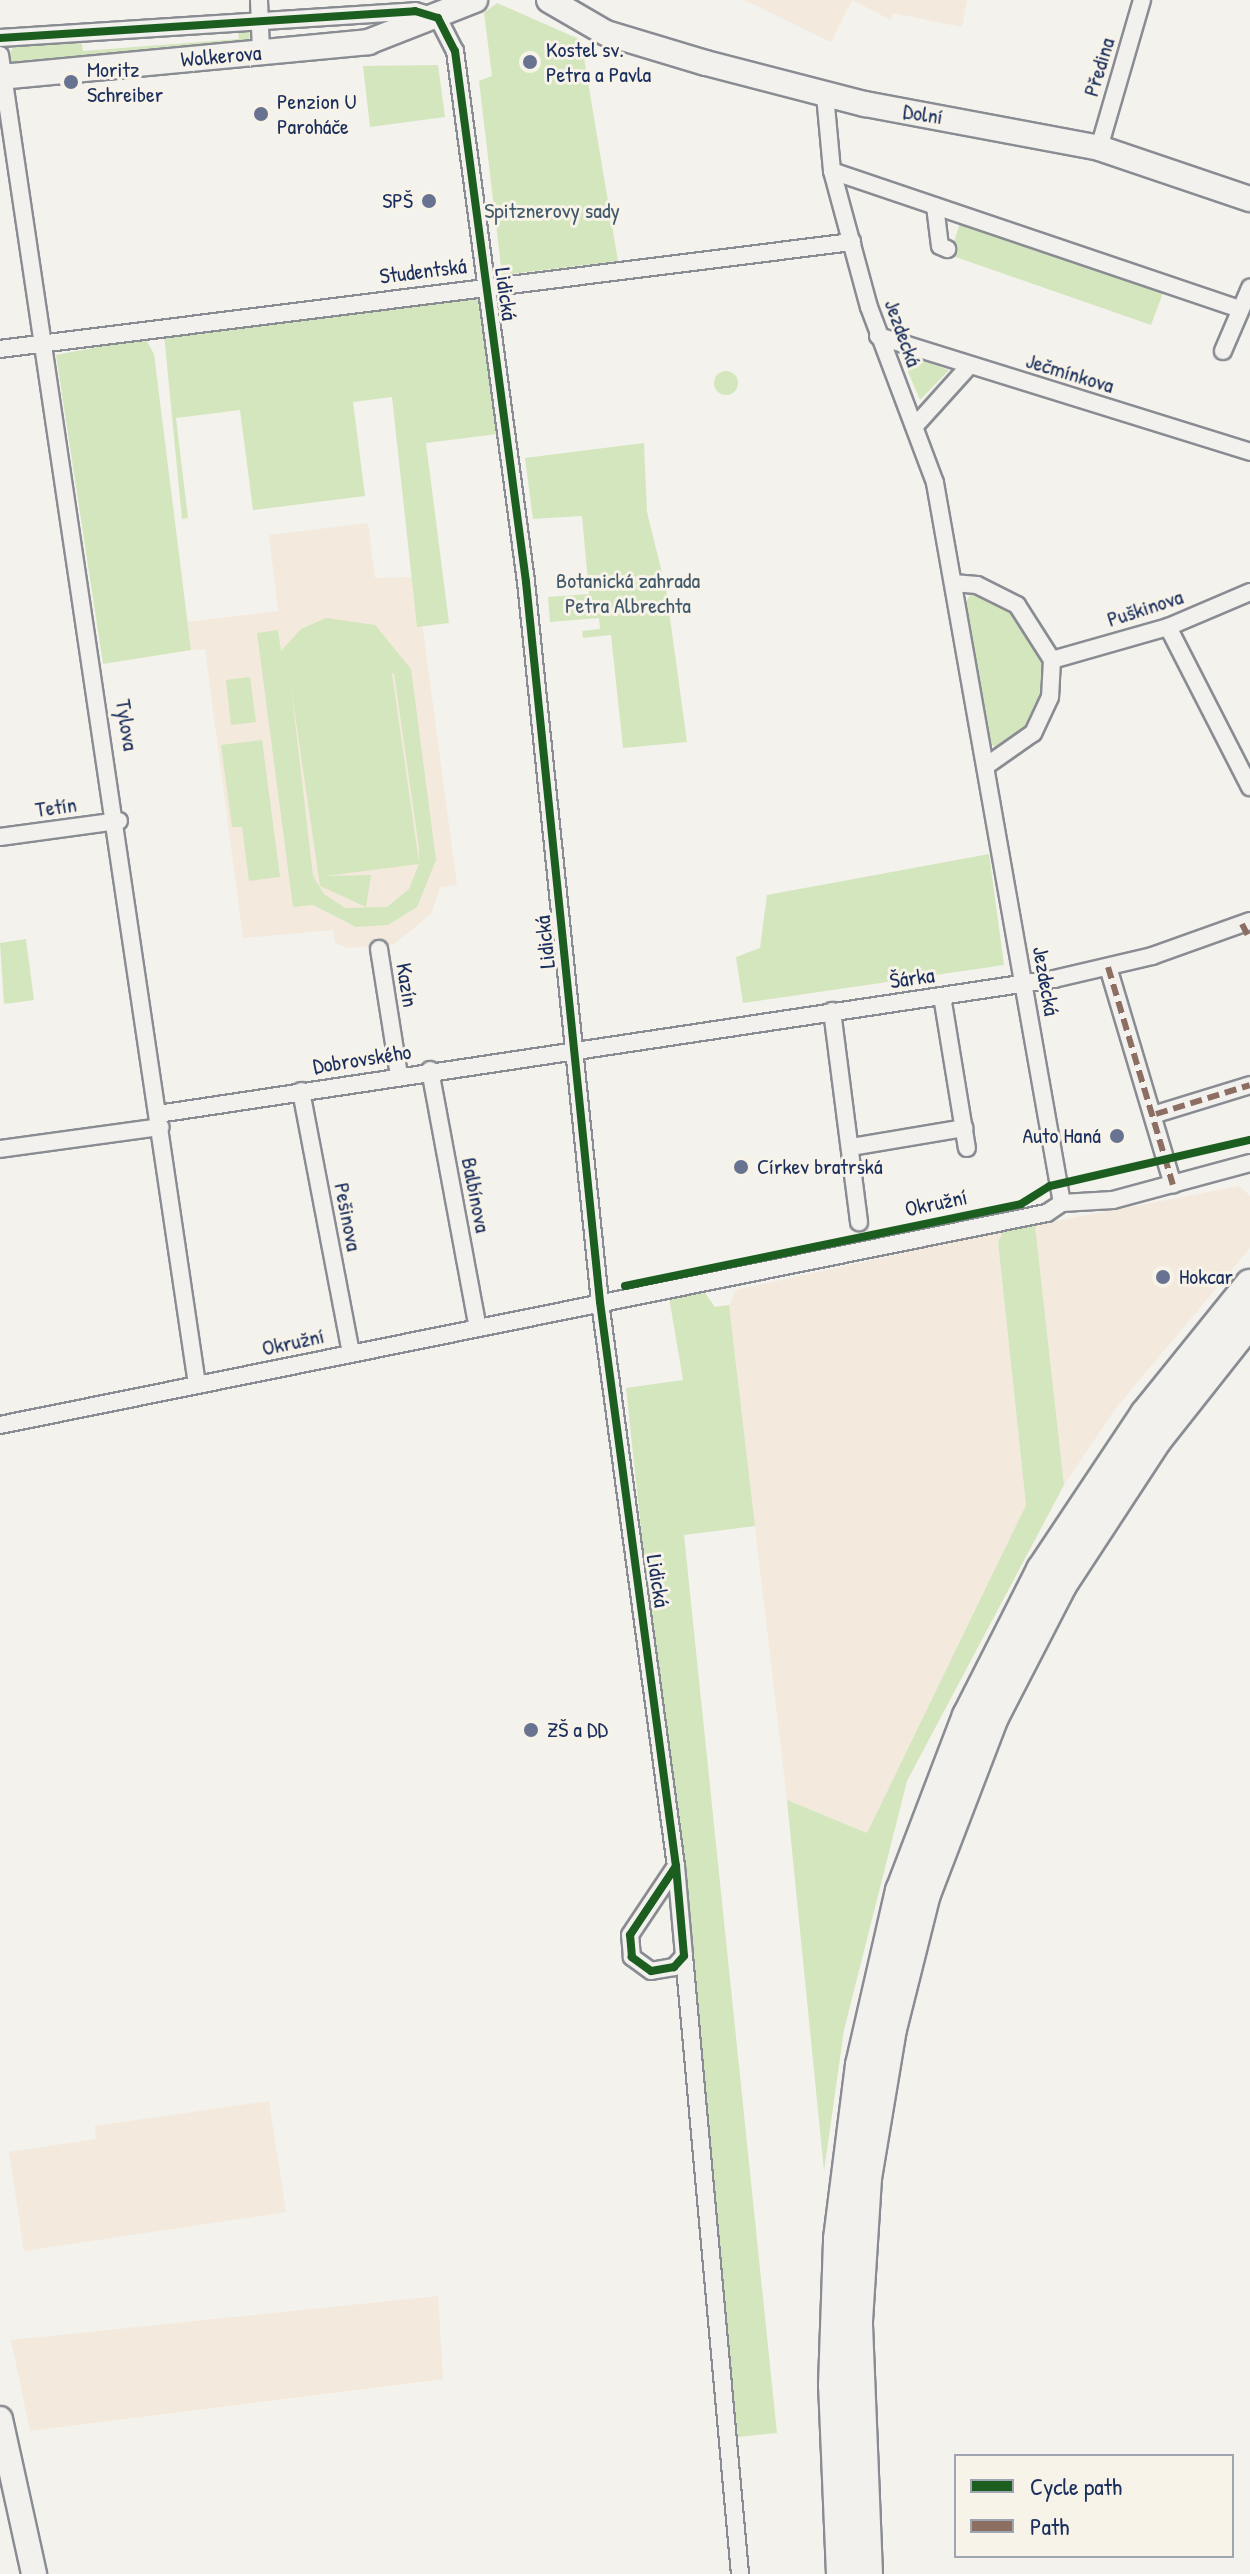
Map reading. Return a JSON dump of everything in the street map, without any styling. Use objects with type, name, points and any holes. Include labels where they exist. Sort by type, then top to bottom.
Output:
[{"type":"highway","points":[[842,2574],[834,2385],[839,2239],[861,2065],[901,1891],[968,1716],[1042,1570],[1146,1414],[1250,1285]]},
{"type":"highway","points":[[867,2574],[857,2337],[866,2178],[891,2029],[925,1894],[993,1717],[1061,1585],[1174,1414],[1250,1321]]},
{"type":"main road","name":"Wolkerova","points":[[438,18],[459,0]]},
{"type":"main road","name":"Wolkerova","points":[[1,69],[261,53],[375,41],[438,18],[475,0]]},
{"type":"main road","name":"Dolní","points":[[549,0],[595,29],[825,95],[1099,148],[1250,199]]},
{"type":"main road","points":[[570,0],[595,29]]},
{"type":"main road","points":[[0,2419],[34,2574]]},
{"type":"street","points":[[259,0],[261,53]]},
{"type":"street","name":"Předina","points":[[1099,148],[1142,0]]},
{"type":"street","name":"Wolkerova","points":[[0,38],[415,11],[438,18]]},
{"type":"street","name":"Lidická","points":[[438,18],[455,51],[526,582],[600,1302],[676,1866],[740,2574]]},
{"type":"street","name":"Tylova","points":[[1,69],[47,340],[85,648],[98,686],[119,821],[197,1384]]},
{"type":"street","name":"Jezdecká","points":[[825,95],[832,171],[878,336],[931,464],[1062,1203]]},
{"type":"street","points":[[832,171],[1237,308]]},
{"type":"street","points":[[935,206],[940,246],[947,249]]},
{"type":"street","name":"Studentská","points":[[0,349],[47,340],[852,242]]},
{"type":"street","points":[[1223,351],[1237,308],[1249,292]]},
{"type":"street","name":"Ječmínkova","points":[[878,336],[1250,452]]},
{"type":"street","points":[[915,426],[970,365]]},
{"type":"street","points":[[953,583],[977,585],[1017,605],[1052,660],[1041,721],[1014,752],[986,766]]},
{"type":"street","name":"Puškinova","points":[[1052,660],[1168,627],[1250,592]]},
{"type":"street","points":[[1168,627],[1250,787]]},
{"type":"street","name":"Tetín","points":[[0,837],[119,821]]},
{"type":"street","points":[[1246,922],[1250,940]]},
{"type":"street","name":"Šárka","points":[[573,1046],[1024,983],[1108,967],[1246,922]]},
{"type":"street","name":"Kazín","points":[[379,949],[399,1075]]},
{"type":"street","points":[[1108,967],[1145,1099],[1156,1114],[1173,1185]]},
{"type":"street","points":[[942,996],[967,1148]]},
{"type":"street","points":[[832,1011],[859,1222]]},
{"type":"street","name":"Dobrovského","points":[[0,1149],[301,1091],[573,1046]]},
{"type":"street","name":"Balbínova","points":[[430,1070],[478,1328]]},
{"type":"street","points":[[1156,1114],[1250,1085]]},
{"type":"street","name":"Pešinova","points":[[301,1091],[351,1352]]},
{"type":"street","points":[[851,1147],[964,1128]]},
{"type":"street","name":"Okružní","points":[[0,1425],[1047,1213],[1062,1203],[1173,1185],[1250,1163]]},
{"type":"street","points":[[676,1866],[629,1943],[635,1960],[651,1971],[674,1967],[684,1956]]},
{"type":"shaded area","points":[[744,0],[852,0],[831,42]]},
{"type":"shaded area","points":[[852,0],[967,0],[962,27],[893,13],[891,20]]},
{"type":"shaded area","points":[[368,523],[375,578],[416,577],[457,885],[440,887],[431,914],[394,944],[348,948],[335,943],[333,930],[243,938],[205,649],[191,650],[188,622],[278,611],[269,535]]},
{"type":"shaded area","points":[[1240,1186],[1250,1196],[1250,1248],[1115,1409],[1064,1485],[1035,1225]]},
{"type":"shaded area","points":[[1008,1221],[998,1242],[1026,1505],[867,1833],[787,1800],[729,1305],[736,1290],[972,1238],[960,1231]]},
{"type":"shaded area","points":[[269,2101],[286,2212],[24,2251],[9,2152],[96,2139],[95,2126]]},
{"type":"shaded area","points":[[438,2296],[443,2379],[30,2431],[11,2340]]},
{"type":"green space","name":"Spitznerovy sady","points":[[497,3],[581,40],[618,261],[502,275],[479,81],[492,76],[484,13]]},
{"type":"green space","points":[[237,26],[250,30],[249,41],[14,66],[8,57],[14,45],[81,37],[83,51],[239,39]]},
{"type":"green space","points":[[438,65],[445,117],[370,127],[363,66]]},
{"type":"green space","points":[[961,219],[1164,290],[1151,325],[950,255]]},
{"type":"green space","points":[[477,294],[497,434],[426,443],[449,623],[417,627],[392,397],[353,402],[365,496],[253,510],[240,410],[176,418],[188,518],[182,519],[164,334]]},
{"type":"green space","points":[[145,338],[154,354],[191,650],[103,664],[56,355]]},
{"type":"green space","points":[[900,353],[949,370],[920,400]]},
{"type":"green space","points":[[726,371],[735,374],[738,383],[735,392],[726,395],[717,392],[714,383],[717,374]]},
{"type":"green space","name":"Botanická zahrada Petra Albrechta","points":[[644,443],[647,512],[666,589],[687,742],[623,748],[611,635],[583,638],[582,631],[600,629],[599,618],[550,622],[548,597],[589,594],[582,516],[533,519],[525,458]]},
{"type":"green space","points":[[972,592],[1013,609],[1044,661],[1041,704],[1025,732],[999,750],[990,743],[965,603]]},
{"type":"green space","points":[[326,618],[375,625],[411,669],[436,860],[417,907],[388,925],[356,927],[313,905],[293,907],[257,633],[278,630],[281,651],[301,629]],"holes":[[[392,674],[419,848],[419,862]],[[291,687],[320,886],[366,907],[371,875],[325,876],[419,864],[409,889],[387,907],[345,908],[324,894],[313,876]]]},
{"type":"green space","points":[[250,677],[256,722],[231,725],[226,680]]},
{"type":"green space","points":[[262,740],[280,877],[249,881],[242,827],[232,827],[221,745]]},
{"type":"green space","points":[[989,854],[1004,965],[743,1003],[736,957],[760,948],[767,895]]},
{"type":"green space","points":[[26,939],[34,1000],[4,1004],[0,943]]},
{"type":"green space","points":[[1035,1225],[1064,1485],[907,1781],[844,2030],[824,2171],[787,1800],[867,1833],[1026,1505],[998,1242],[1003,1232]]},
{"type":"green space","points":[[705,1293],[715,1307],[729,1305],[755,1526],[684,1535],[777,2433],[738,2437],[626,1388],[683,1380],[669,1297]]},
{"type":"marked path","points":[[1242,924],[1250,940]]},
{"type":"marked path","points":[[1108,967],[1173,1185]]},
{"type":"marked path","points":[[1156,1114],[1250,1085]]},
{"type":"cycle path","points":[[0,38],[415,11],[438,18],[455,51],[526,582],[600,1302],[676,1866],[684,1956],[674,1967],[651,1971],[632,1957],[630,1935],[676,1866]]},
{"type":"cycle path","points":[[625,1286],[1021,1204],[1050,1186],[1250,1140]]},
{"type":"place","name":"Kostel sv. Petra a Pavla","points":[[530,62]]},
{"type":"place","name":"Moritz Schreiber","points":[[71,82]]},
{"type":"place","name":"Penzion U Paroháče","points":[[261,114]]},
{"type":"place","name":"SPŠ","points":[[429,201]]},
{"type":"place","name":"Auto Haná","points":[[1117,1136]]},
{"type":"place","name":"Církev bratrská","points":[[741,1167]]},
{"type":"place","name":"Hokcar","points":[[1163,1277]]},
{"type":"place","name":"ZŠ a DD","points":[[531,1730]]}]
